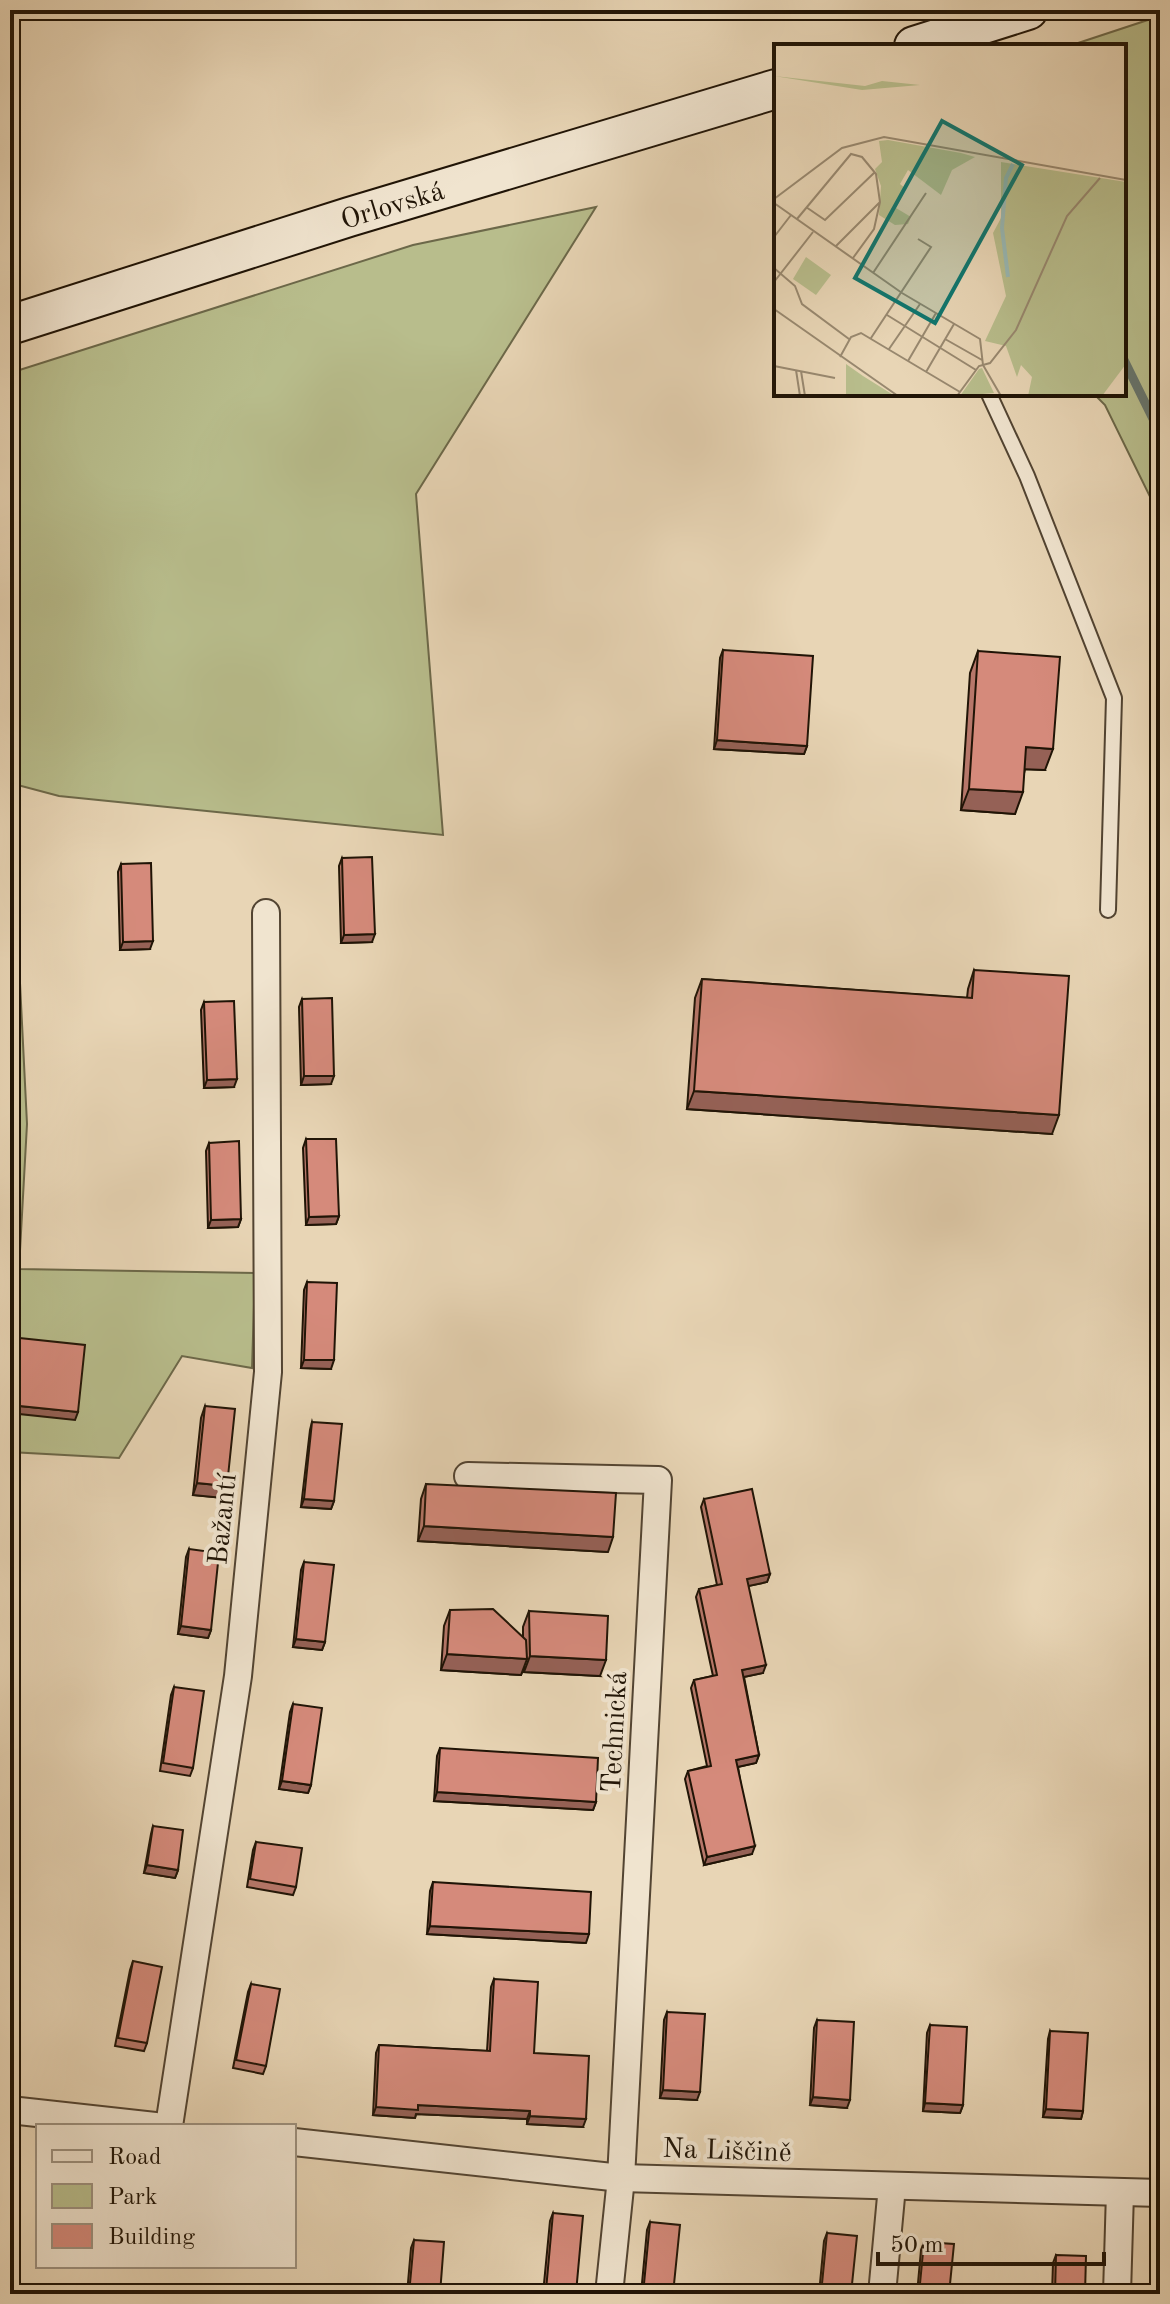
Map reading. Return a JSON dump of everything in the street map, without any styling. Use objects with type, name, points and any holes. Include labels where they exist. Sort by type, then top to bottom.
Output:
[{"type":"main road","points":[[920,44],[1028,10]]},
{"type":"main road","name":"Orlovská","points":[[10,325],[349,217],[774,90]]},
{"type":"street","name":"Bažantí","points":[[169,2124],[238,1676],[268,1372],[266,913]]},
{"type":"street","name":"Technická","points":[[468,1476],[658,1480],[621,2178]]},
{"type":"street","points":[[10,2110],[137,2124]]},
{"type":"street","name":"Na Liščině","points":[[296,2142],[621,2178],[1160,2193]]},
{"type":"street","points":[[609,2294],[621,2178]]},
{"type":"street","points":[[882,2294],[892,2186]]},
{"type":"street","points":[[1117,2294],[1120,2192]]},
{"type":"lane","points":[[990,396],[1027,476],[1114,698],[1108,910]]},
{"type":"green space","points":[[1160,16],[1160,517],[1105,405],[1096,396],[1126,396],[1126,44],[1075,44]]},
{"type":"green space","points":[[596,207],[416,494],[443,835],[59,796],[10,783],[10,373],[413,245]]},
{"type":"green space","points":[[10,982],[20,983],[27,1124],[19,1269],[255,1273],[252,1368],[182,1356],[119,1458],[10,1452]]},
{"type":"building","points":[[723,650],[813,656],[807,746],[717,740]]},
{"type":"building","points":[[978,651],[1060,657],[1053,749],[1026,747],[1023,792],[969,789]]},
{"type":"building","points":[[372,857],[375,934],[344,935],[342,858]]},
{"type":"building","points":[[151,863],[153,941],[123,942],[121,864]]},
{"type":"building","points":[[974,970],[1069,976],[1059,1115],[694,1091],[702,979],[972,998]]},
{"type":"building","points":[[332,998],[334,1076],[304,1076],[302,999]]},
{"type":"building","points":[[234,1001],[237,1079],[207,1080],[204,1002]]},
{"type":"building","points":[[306,1139],[336,1139],[339,1216],[309,1217]]},
{"type":"building","points":[[239,1141],[241,1219],[211,1220],[209,1143]]},
{"type":"building","points":[[307,1282],[337,1283],[334,1360],[304,1360]]},
{"type":"building","points":[[10,1337],[85,1345],[78,1412],[10,1405]]},
{"type":"building","points":[[205,1406],[235,1409],[227,1486],[197,1483]]},
{"type":"building","points":[[312,1422],[342,1424],[334,1501],[304,1499]]},
{"type":"building","points":[[426,1484],[616,1493],[613,1537],[424,1526]]},
{"type":"building","points":[[752,1489],[770,1574],[747,1579],[766,1665],[742,1670],[759,1755],[736,1760],[755,1846],[707,1857],[688,1771],[711,1766],[694,1680],[717,1675],[699,1589],[722,1584],[704,1499]]},
{"type":"building","points":[[189,1549],[219,1553],[211,1630],[181,1626]]},
{"type":"building","points":[[304,1562],[334,1565],[325,1642],[296,1639]]},
{"type":"building","points":[[493,1609],[526,1640],[527,1659],[447,1654],[450,1610]]},
{"type":"building","points":[[529,1611],[608,1616],[606,1660],[530,1656]]},
{"type":"building","points":[[174,1687],[204,1691],[193,1768],[163,1763]]},
{"type":"building","points":[[293,1704],[322,1708],[311,1785],[282,1781]]},
{"type":"building","points":[[440,1748],[598,1758],[596,1802],[437,1792]]},
{"type":"building","points":[[153,1826],[183,1830],[178,1870],[147,1865]]},
{"type":"building","points":[[256,1842],[302,1848],[296,1887],[250,1879]]},
{"type":"building","points":[[433,1882],[591,1892],[589,1934],[430,1926]]},
{"type":"building","points":[[133,1961],[162,1967],[147,2043],[118,2038]]},
{"type":"building","points":[[494,1979],[538,1982],[534,2053],[589,2056],[586,2119],[530,2116],[530,2111],[418,2105],[418,2110],[376,2107],[379,2045],[490,2051]]},
{"type":"building","points":[[251,1984],[280,1989],[266,2066],[236,2060]]},
{"type":"building","points":[[667,2012],[705,2014],[700,2092],[663,2090]]},
{"type":"building","points":[[817,2020],[854,2022],[850,2100],[813,2097]]},
{"type":"building","points":[[930,2025],[967,2027],[963,2105],[925,2103]]},
{"type":"building","points":[[1050,2031],[1088,2033],[1083,2111],[1046,2109]]},
{"type":"building","points":[[553,2213],[583,2216],[576,2293],[546,2290]]},
{"type":"building","points":[[650,2222],[680,2225],[673,2294],[643,2294]]},
{"type":"building","points":[[827,2233],[857,2236],[851,2294],[821,2294]]},
{"type":"building","points":[[414,2240],[444,2242],[440,2294],[409,2294]]},
{"type":"building","points":[[924,2242],[954,2244],[949,2294],[919,2294]]},
{"type":"building","points":[[1154,2253],[1160,2253],[1160,2294],[1152,2294]]},
{"type":"building","points":[[1056,2255],[1086,2256],[1085,2294],[1055,2294]]},
{"type":"waterway","points":[[1126,364],[1160,433]]}]
